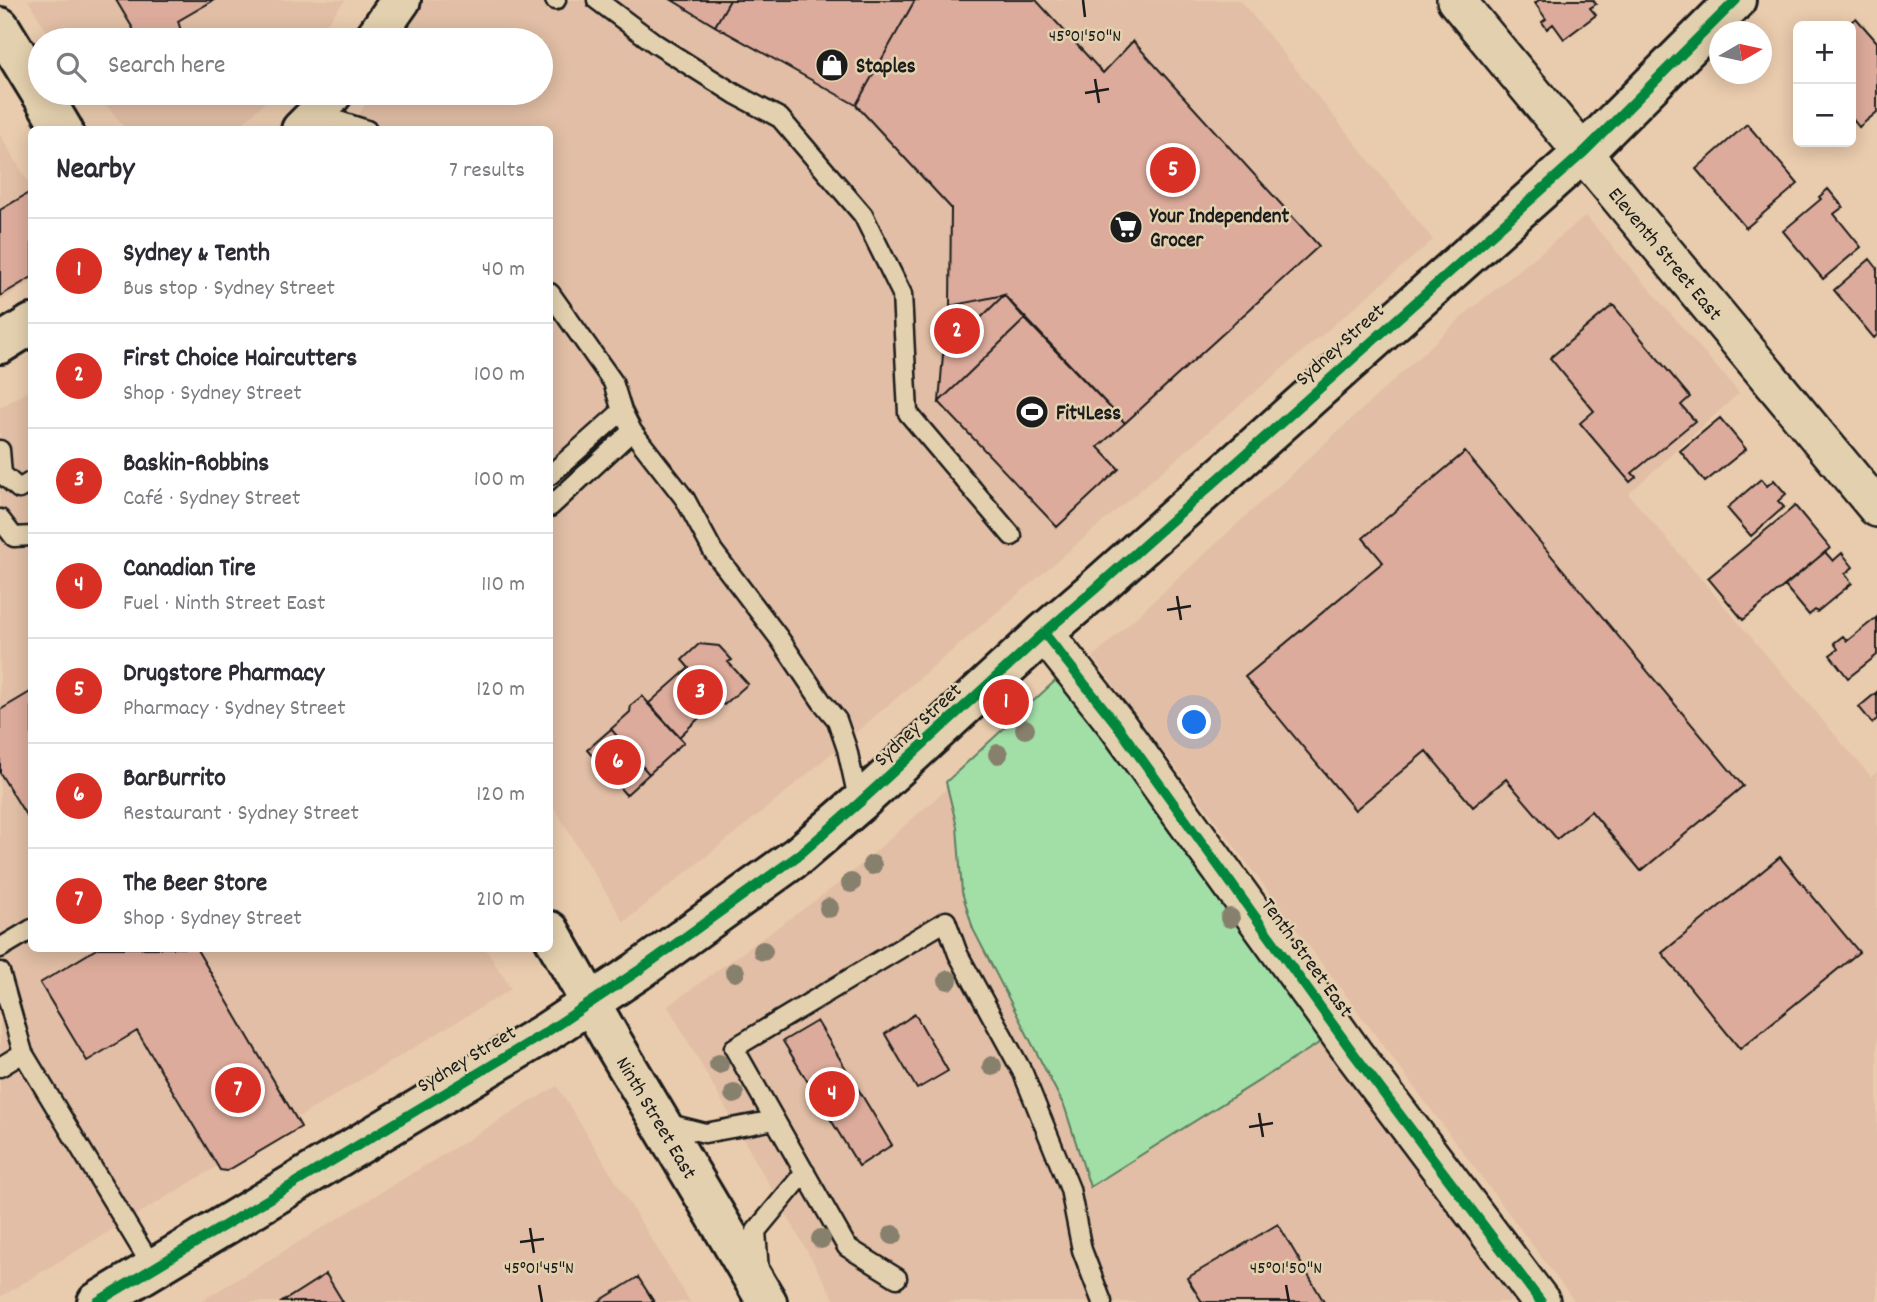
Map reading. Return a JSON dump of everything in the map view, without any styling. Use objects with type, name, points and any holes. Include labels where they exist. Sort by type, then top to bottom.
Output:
[{"type":"street","points":[[381,28],[401,0]]},
{"type":"street","name":"Eleventh Street East","points":[[1456,0],[1877,508]]},
{"type":"street","name":"Sydney Street","points":[[97,1302],[545,1033],[799,855],[1584,152],[1736,0]]},
{"type":"street","points":[[0,27],[28,71]]},
{"type":"street","points":[[49,105],[62,126]]},
{"type":"street","points":[[0,344],[28,326]]},
{"type":"street","name":"Tenth Street East","points":[[1044,633],[1117,725],[1354,1054],[1541,1302]]},
{"type":"street","name":"Ninth Street East","points":[[553,936],[763,1297]]},
{"type":"lane","points":[[597,0],[656,44],[735,94],[780,118],[863,215],[902,294],[908,413],[1012,536]]},
{"type":"lane","points":[[317,112],[356,126]]},
{"type":"lane","points":[[553,297],[613,382],[632,431],[685,499],[713,551],[837,720],[848,749],[859,803]]},
{"type":"lane","points":[[553,472],[622,411]]},
{"type":"lane","points":[[553,503],[632,431]]},
{"type":"lane","points":[[0,450],[2,474],[19,489],[28,483]]},
{"type":"lane","points":[[0,519],[14,537],[28,536]]},
{"type":"lane","points":[[897,1278],[847,1247],[734,1048],[946,921],[958,954],[1027,1084],[1070,1189],[1082,1250],[1102,1302]]},
{"type":"lane","points":[[0,948],[28,931]]},
{"type":"lane","points":[[0,972],[23,1053],[153,1268]]},
{"type":"lane","points":[[0,1067],[23,1053]]},
{"type":"lane","points":[[661,1122],[705,1133],[775,1120]]},
{"type":"lane","points":[[763,1297],[756,1231],[805,1172]]},
{"type":"shaded area","points":[[28,0],[345,0],[323,28],[45,28]]},
{"type":"shaded area","points":[[425,0],[1240,0],[1433,240],[785,793],[624,922],[553,806],[553,126],[352,126],[365,105],[553,105],[553,28],[410,28]]},
{"type":"shaded area","points":[[106,105],[262,105],[240,126],[124,126]]},
{"type":"shaded area","points":[[0,135],[28,181],[28,284],[0,301]]},
{"type":"shaded area","points":[[1586,216],[1739,393],[1628,494],[1871,777],[1877,772],[1877,1302],[1575,1302],[1093,657],[1470,310]]},
{"type":"shaded area","points":[[28,391],[28,952],[488,952],[511,989],[0,1297],[0,408]]},
{"type":"shaded area","points":[[1067,683],[1513,1302],[836,1302],[668,1006],[841,882]]},
{"type":"shaded area","points":[[557,1086],[690,1302],[200,1302]]},
{"type":"green space","points":[[1055,681],[1068,690],[1327,1038],[1090,1187],[1065,1108],[973,929],[962,892],[957,827],[946,782]]},
{"type":"building","points":[[116,0],[214,0],[178,21],[180,28],[133,28]]},
{"type":"building","points":[[672,0],[730,0],[715,26]]},
{"type":"building","name":"Staples","points":[[730,0],[915,0],[856,105],[715,26]]},
{"type":"building","name":"Your Independent Grocer","points":[[915,0],[1036,0],[1103,73],[1133,41],[1319,246],[1125,423],[1004,295],[950,306],[951,208],[856,105]]},
{"type":"building","points":[[1539,0],[1593,0],[1596,4],[1590,8],[1596,15],[1564,39],[1553,24],[1547,29],[1542,22],[1546,19],[1535,3]]},
{"type":"building","points":[[1856,18],[1877,42],[1877,112],[1859,127],[1856,123],[1856,21],[1852,21]]},
{"type":"building","points":[[1747,124],[1798,184],[1746,228],[1696,169]]},
{"type":"building","points":[[1828,189],[1843,207],[1834,214],[1861,247],[1823,279],[1783,231],[1821,199],[1819,197]]},
{"type":"building","points":[[28,193],[28,279],[0,296],[0,210]]},
{"type":"building","points":[[1870,259],[1877,268],[1877,335],[1874,338],[1834,290]]},
{"type":"building","points":[[1004,295],[943,355],[950,306]]},
{"type":"building","points":[[1004,295],[1025,319],[939,402],[943,355]]},
{"type":"building","points":[[1613,305],[1690,397],[1681,405],[1695,421],[1632,473],[1636,477],[1630,482],[1580,423],[1594,411],[1550,358]]},
{"type":"building","name":"Fit4Less","points":[[1025,319],[1125,423],[1098,447],[1119,469],[1057,527],[939,402]]},
{"type":"building","points":[[1720,418],[1746,449],[1705,482],[1680,451]]},
{"type":"building","points":[[1465,452],[1743,786],[1641,871],[1591,811],[1557,839],[1506,779],[1473,807],[1426,751],[1355,810],[1245,677],[1383,562],[1363,538]]},
{"type":"building","points":[[1761,479],[1767,486],[1774,480],[1786,494],[1778,501],[1784,507],[1751,536],[1727,508]]},
{"type":"building","points":[[1795,506],[1830,548],[1743,620],[1708,578]]},
{"type":"building","points":[[1825,552],[1833,561],[1842,553],[1853,567],[1845,574],[1852,583],[1817,612],[1815,610],[1809,615],[1785,586]]},
{"type":"building","points":[[1877,617],[1877,655],[1848,678],[1830,655],[1838,649],[1834,643],[1843,636],[1847,641]]},
{"type":"building","points":[[699,644],[719,646],[732,660],[728,662],[748,684],[724,705],[718,700],[679,737],[648,704],[689,668],[682,660]]},
{"type":"building","points":[[1877,692],[1877,719],[1872,723],[1859,707]]},
{"type":"building","points":[[28,693],[28,818],[0,773],[0,710]]},
{"type":"building","points":[[642,696],[684,742],[649,774],[611,729],[630,712],[631,705]]},
{"type":"building","points":[[611,729],[649,774],[626,795],[587,750]]},
{"type":"building","points":[[1780,857],[1859,952],[1740,1049],[1662,953]]},
{"type":"building","points":[[91,952],[198,952],[301,1127],[227,1171],[220,1170],[137,1031],[87,1061],[40,983]]},
{"type":"building","points":[[915,1014],[948,1071],[917,1089],[885,1034]]},
{"type":"building","points":[[817,1021],[892,1145],[859,1166],[783,1041]]},
{"type":"building","points":[[1278,1224],[1324,1302],[1202,1302],[1187,1278]]},
{"type":"building","points":[[326,1274],[343,1302],[282,1302]]},
{"type":"building","points":[[638,1277],[654,1302],[598,1302]]},
{"type":"cycle path","points":[[97,1302],[545,1033],[638,971],[799,855],[1584,152],[1736,0]]},
{"type":"cycle path","points":[[1044,633],[1117,725],[1354,1054],[1541,1302]]},
{"type":"place","name":"Staples","points":[[832,65]]},
{"type":"place","name":"Drugstore Pharmacy","points":[[1173,170]]},
{"type":"place","name":"Your Independent Grocer","points":[[1126,227]]},
{"type":"place","name":"First Choice Haircutters","points":[[957,331]]},
{"type":"place","name":"Fit4Less","points":[[1032,412]]},
{"type":"place","name":"Baskin-Robbins","points":[[700,692]]},
{"type":"place","name":"Sydney & Tenth","points":[[1006,702]]},
{"type":"place","name":"BarBurrito","points":[[618,762]]},
{"type":"place","name":"The Beer Store","points":[[238,1090]]},
{"type":"place","name":"Canadian Tire","points":[[832,1094]]}]
